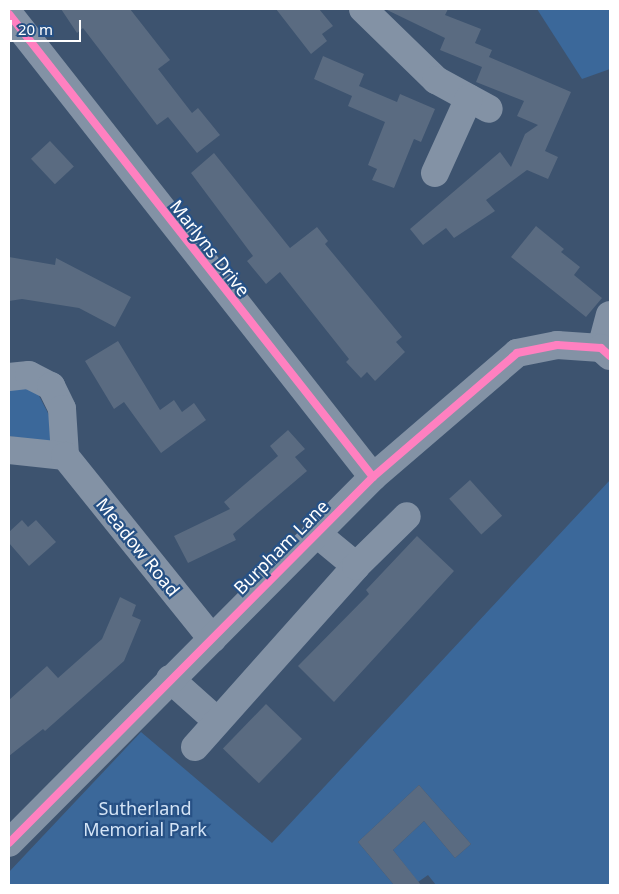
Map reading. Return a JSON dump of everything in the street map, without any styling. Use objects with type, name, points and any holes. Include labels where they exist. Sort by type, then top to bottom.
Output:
[{"type":"street","points":[[363,9],[436,80],[479,104],[435,173]]},
{"type":"street","name":"Marlyns Drive","points":[[9,14],[16,41],[373,477]]},
{"type":"street","points":[[606,352],[610,315]]},
{"type":"street","name":"Burpham Lane","points":[[9,843],[373,477],[517,352],[557,346],[606,352]]},
{"type":"street","points":[[9,377],[30,374],[42,378],[59,396],[65,456],[9,450]]},
{"type":"street","name":"Meadow Road","points":[[65,456],[212,639]]},
{"type":"street","points":[[195,747],[216,721],[356,566],[407,516]]},
{"type":"street","points":[[316,533],[356,566]]},
{"type":"street","points":[[170,679],[216,721]]},
{"type":"green space","points":[[537,9],[610,9],[610,69],[582,79]]},
{"type":"green space","points":[[9,387],[36,390],[49,415],[51,445],[9,436]]},
{"type":"green space","name":"Sutherland Memorial Park","points":[[610,480],[610,885],[436,885],[428,875],[418,882],[393,850],[424,821],[455,858],[471,844],[419,785],[358,842],[394,885],[9,885],[9,872],[141,732],[272,843]]},
{"type":"building","points":[[61,9],[130,9],[170,60],[158,69],[192,113],[198,108],[220,135],[197,153],[168,117],[157,125],[83,28],[77,33]]},
{"type":"building","points":[[276,9],[319,9],[333,26],[322,34],[327,41],[311,54]]},
{"type":"building","points":[[385,9],[448,9],[445,15],[481,29],[475,43],[492,50],[489,57],[571,92],[545,151],[558,157],[548,179],[527,170],[486,200],[495,211],[454,238],[446,228],[423,245],[410,229],[500,152],[511,167],[525,134],[538,125],[517,116],[524,101],[476,82],[482,67],[440,50],[445,38]]},
{"type":"building","points":[[323,56],[364,74],[359,86],[397,102],[400,94],[435,109],[421,142],[414,139],[394,188],[372,180],[377,169],[368,165],[385,122],[348,106],[352,96],[314,79]]},
{"type":"building","points":[[50,141],[74,167],[55,184],[31,159]]},
{"type":"building","points":[[214,153],[290,248],[317,227],[328,241],[325,244],[402,337],[396,342],[405,352],[375,381],[367,372],[361,378],[346,362],[349,359],[280,272],[266,284],[247,261],[253,256],[191,173]]},
{"type":"building","points":[[536,226],[564,249],[561,252],[580,267],[574,275],[602,298],[586,317],[511,257]]},
{"type":"building","points":[[9,257],[55,265],[56,258],[131,297],[115,327],[79,308],[22,299],[9,301]]},
{"type":"building","points":[[118,341],[160,410],[174,400],[182,412],[194,403],[206,420],[161,453],[124,402],[114,409],[85,361]]},
{"type":"building","points":[[288,430],[305,449],[295,457],[307,471],[233,534],[236,540],[188,563],[174,536],[230,509],[224,502],[278,456],[270,446]]},
{"type":"building","points":[[470,480],[502,516],[481,534],[449,499]]},
{"type":"building","points":[[22,520],[28,527],[36,520],[56,542],[29,566],[9,543],[9,532]]},
{"type":"building","points":[[417,536],[454,571],[334,702],[298,666],[369,594],[366,590]]},
{"type":"building","points":[[120,597],[136,605],[132,616],[141,620],[124,661],[45,731],[43,729],[9,756],[9,700],[47,666],[58,678],[102,639]]},
{"type":"building","points":[[266,704],[302,739],[259,783],[223,749]]},
{"type":"building","points":[[419,785],[471,844],[455,858],[424,821],[393,850],[421,885],[394,885],[358,842]]},
{"type":"cycle path","points":[[9,14],[373,477]]},
{"type":"cycle path","points":[[9,843],[373,477],[517,353],[557,345],[601,348],[610,356]]}]
